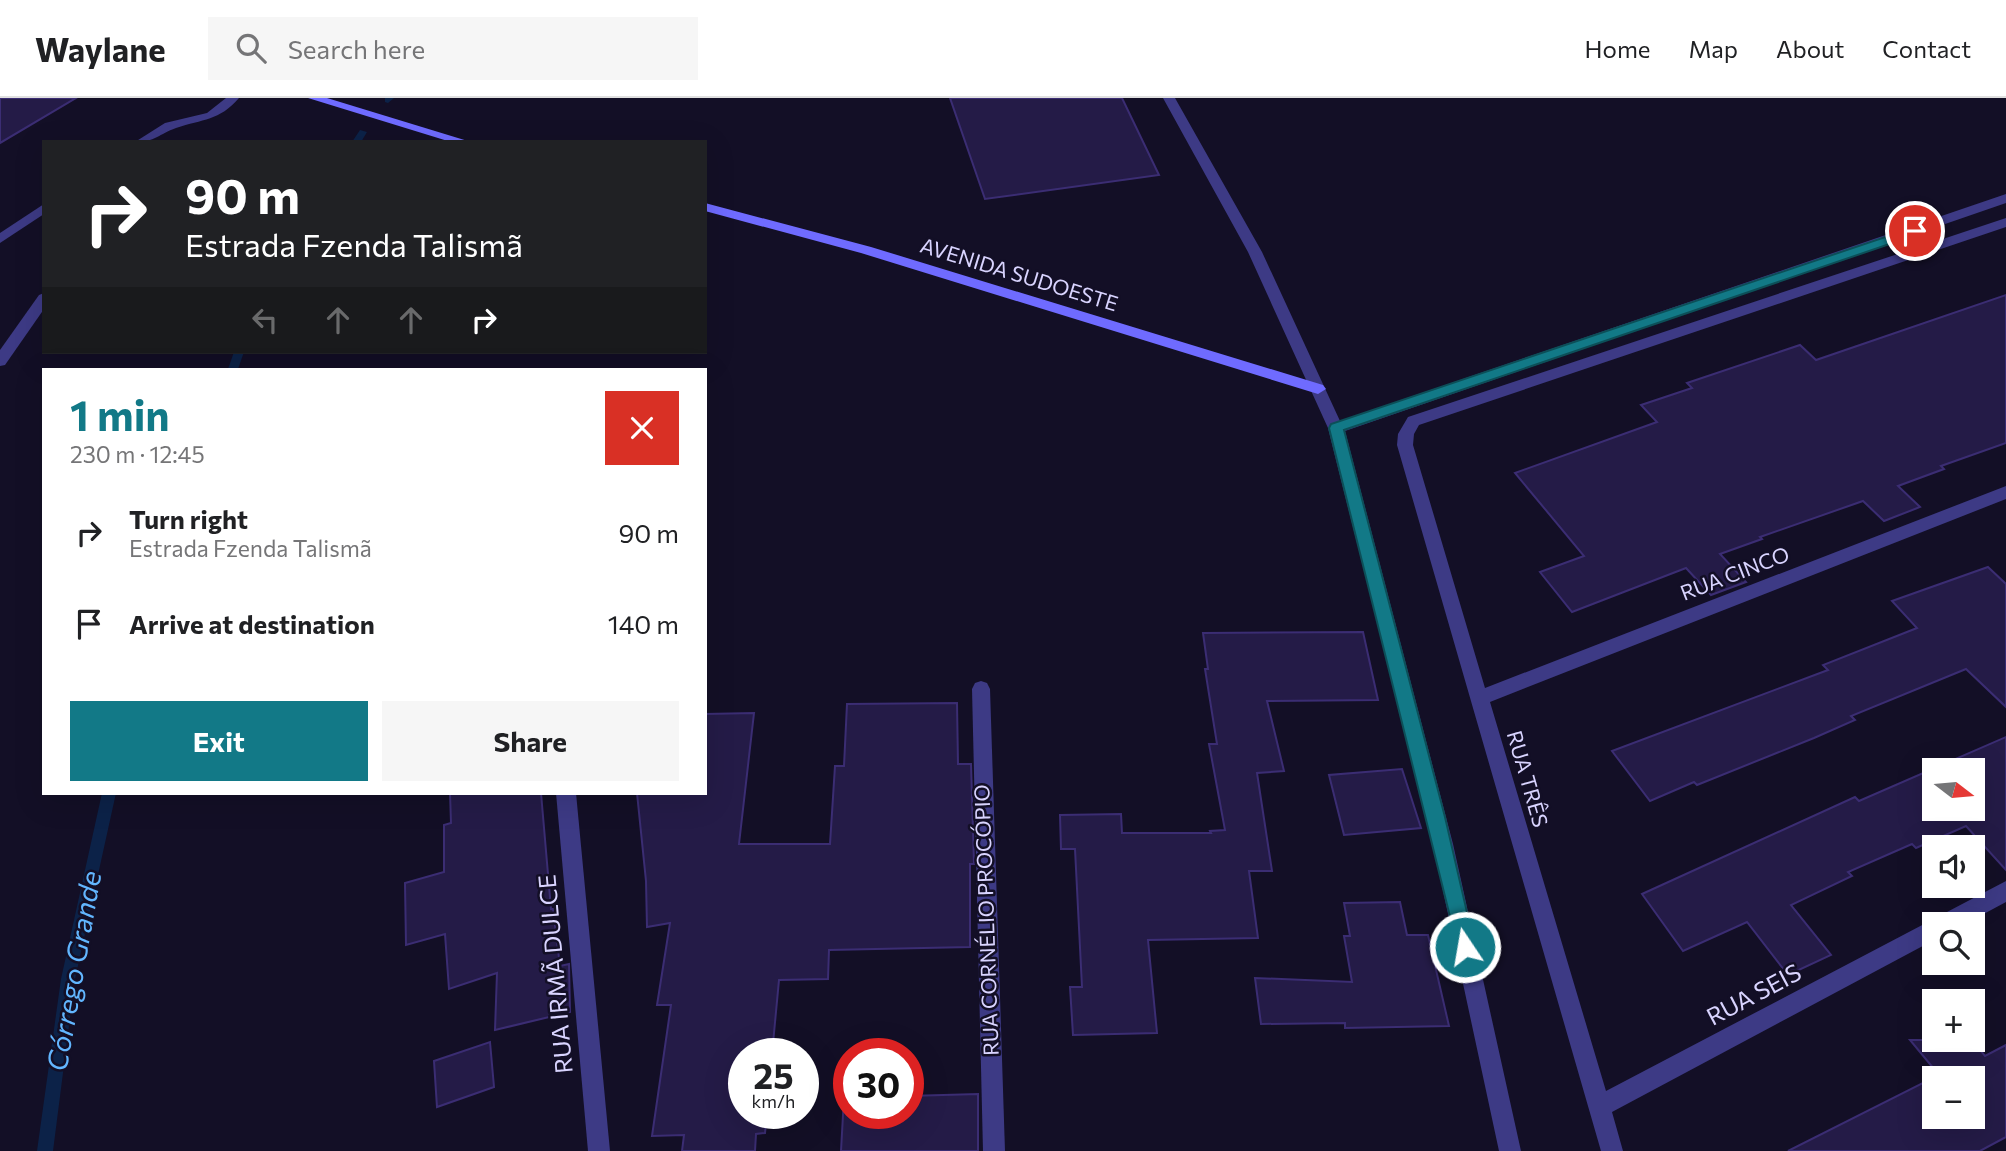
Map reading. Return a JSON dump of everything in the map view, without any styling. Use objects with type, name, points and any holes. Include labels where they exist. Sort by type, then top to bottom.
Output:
[{"type":"street","points":[[169,140],[211,116],[233,98]]},
{"type":"street","points":[[314,98],[458,140]]},
{"type":"street","points":[[1169,98],[1255,251],[1336,428],[1443,844],[1510,1151]]},
{"type":"street","points":[[144,140],[169,126],[211,116]]},
{"type":"street","points":[[1336,428],[2006,198]]},
{"type":"street","name":"AVENIDA SUDOESTE","points":[[707,207],[866,250],[1318,389]]},
{"type":"street","points":[[0,239],[42,209]]},
{"type":"street","name":"RUA TRÊS","points":[[1612,1151],[1405,445],[1406,434],[1413,421],[2006,222]]},
{"type":"street","points":[[0,361],[42,301]]},
{"type":"street","name":"RUA CINCO","points":[[1480,698],[2006,492]]},
{"type":"street","name":"RUA CORNÉLIO PROCÓPIO","points":[[981,689],[994,1151]]},
{"type":"street","name":"RUA IRMÃ DULCE","points":[[566,795],[599,1151]]},
{"type":"street","points":[[1967,912],[2006,891]]},
{"type":"street","name":"RUA SEIS","points":[[1599,1107],[1922,935]]},
{"type":"building","points":[[0,98],[76,98],[0,143]]},
{"type":"building","points":[[950,98],[1122,98],[1159,175],[985,199]]},
{"type":"building","points":[[2006,295],[2006,443],[1941,466],[1944,469],[1898,486],[1920,507],[1884,521],[1863,501],[1760,537],[1762,539],[1720,554],[1746,582],[1711,595],[1686,568],[1572,612],[1540,572],[1584,556],[1515,473],[1657,422],[1641,405],[1692,388],[1687,383],[1800,345],[1816,360]]},
{"type":"building","points":[[1988,567],[2006,584],[2006,707],[1966,669],[1851,716],[1855,720],[1814,738],[1650,801],[1612,751],[1828,670],[1823,665],[1917,628],[1892,601]]},
{"type":"building","points":[[1363,632],[1378,700],[1267,701],[1284,771],[1257,773],[1272,871],[1249,871],[1258,938],[1148,940],[1157,1033],[1073,1035],[1070,987],[1082,987],[1075,849],[1061,849],[1060,815],[1121,814],[1122,833],[1211,833],[1210,831],[1225,830],[1209,744],[1217,744],[1205,669],[1208,669],[1203,633]]},
{"type":"building","points":[[957,703],[958,764],[971,764],[974,864],[970,864],[970,947],[829,950],[828,979],[779,980],[774,1038],[728,1038],[728,1129],[765,1129],[765,1133],[756,1134],[755,1151],[682,1151],[684,1135],[652,1136],[671,1005],[657,1005],[670,923],[647,927],[646,881],[637,795],[707,795],[707,714],[754,713],[739,844],[830,844],[835,766],[844,766],[847,704]]},
{"type":"building","points":[[2006,737],[2006,870],[1985,847],[1985,835],[1974,835],[1966,826],[1946,835],[1922,835],[1922,845],[1916,848],[1912,844],[1848,872],[1852,876],[1791,905],[1831,955],[1788,975],[1747,922],[1683,951],[1642,894],[1855,797],[1859,801],[1922,774],[1922,821],[1985,821],[1985,758],[1958,758]]},
{"type":"building","points":[[1402,769],[1421,828],[1344,835],[1329,775]]},
{"type":"building","points":[[450,795],[541,795],[551,909],[560,966],[569,964],[570,1012],[495,1030],[497,973],[449,989],[445,934],[406,945],[405,883],[444,872],[444,825],[451,823]]},
{"type":"building","points":[[1400,902],[1407,935],[1428,935],[1449,1026],[1345,1028],[1345,1023],[1261,1024],[1255,978],[1352,982],[1344,936],[1350,936],[1344,903]]},
{"type":"building","points":[[1910,1040],[1922,1040],[1922,1052],[1982,1052],[1985,1056],[2006,1045],[2006,1137],[1980,1151],[1788,1151],[1922,1084],[1922,1129],[1985,1129],[1985,1066],[1932,1066]]},
{"type":"building","points":[[490,1042],[494,1087],[437,1107],[434,1061]]},
{"type":"building","points":[[978,1094],[978,1151],[841,1151],[842,1129],[924,1129],[924,1096]]},
{"type":"waterway","name":"Córrego Grande","points":[[357,140],[363,132]]},
{"type":"waterway","name":"Córrego Grande","points":[[233,368],[238,354]]},
{"type":"waterway","name":"Córrego Grande","points":[[45,1151],[68,979],[109,795]]},
{"type":"route","points":[[1465,947],[1443,844],[1376,575],[1336,428],[1915,231]]}]
